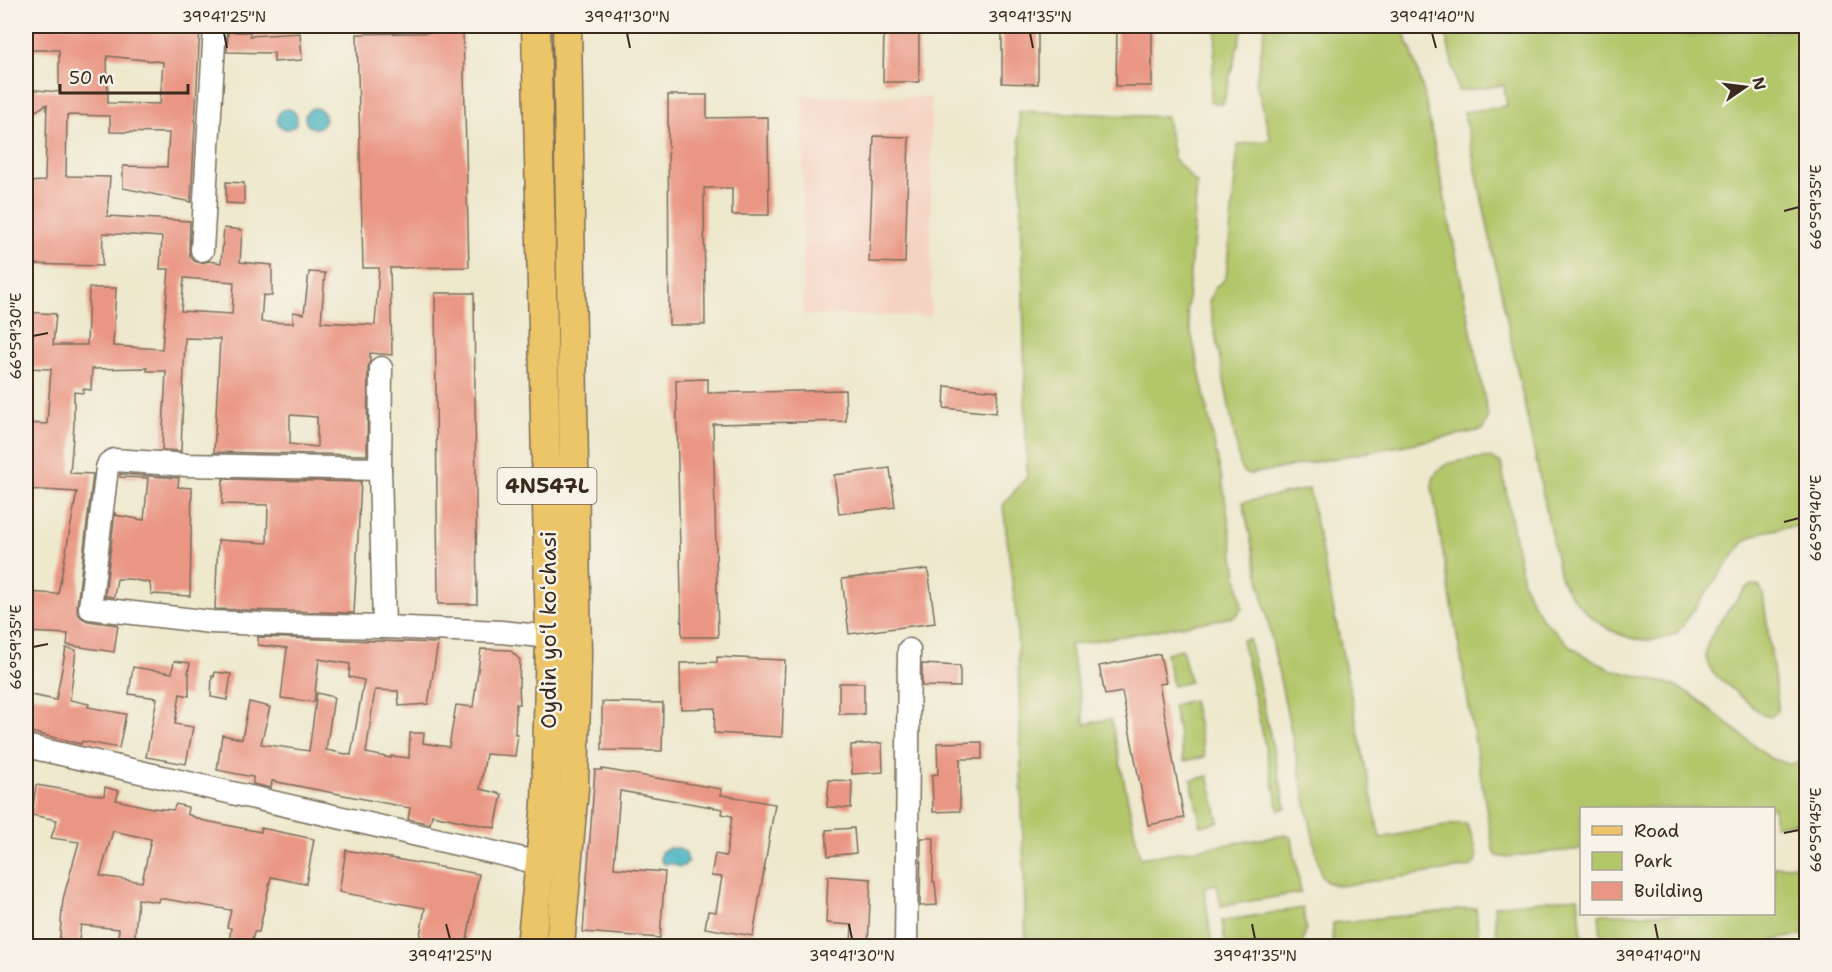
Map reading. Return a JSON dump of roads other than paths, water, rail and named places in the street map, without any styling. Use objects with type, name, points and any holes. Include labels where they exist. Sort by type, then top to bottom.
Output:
[{"type":"main road","name":"Oydin yoʻl koʻchasi","points":[[531,946],[546,804],[550,637],[536,26]]},
{"type":"main road","name":"Oydin yoʻl koʻchasi","points":[[560,946],[574,789],[577,654],[567,26]]},
{"type":"street","points":[[202,250],[215,26]]},
{"type":"street","points":[[381,368],[380,469],[384,627]]},
{"type":"street","points":[[380,469],[187,465],[114,460],[106,468],[90,608],[211,622],[501,632],[550,637]]},
{"type":"street","points":[[906,946],[909,650]]},
{"type":"street","points":[[26,746],[540,863]]},
{"type":"water","points":[[315,108],[322,111],[325,118],[322,125],[315,128],[308,125],[305,118],[308,111]]},
{"type":"water","points":[[287,109],[294,112],[297,119],[294,126],[287,129],[280,126],[277,119],[280,112]]},
{"type":"water","points":[[669,848],[678,848],[686,853],[688,862],[679,867],[674,864],[663,864],[660,859],[661,852]]}]
